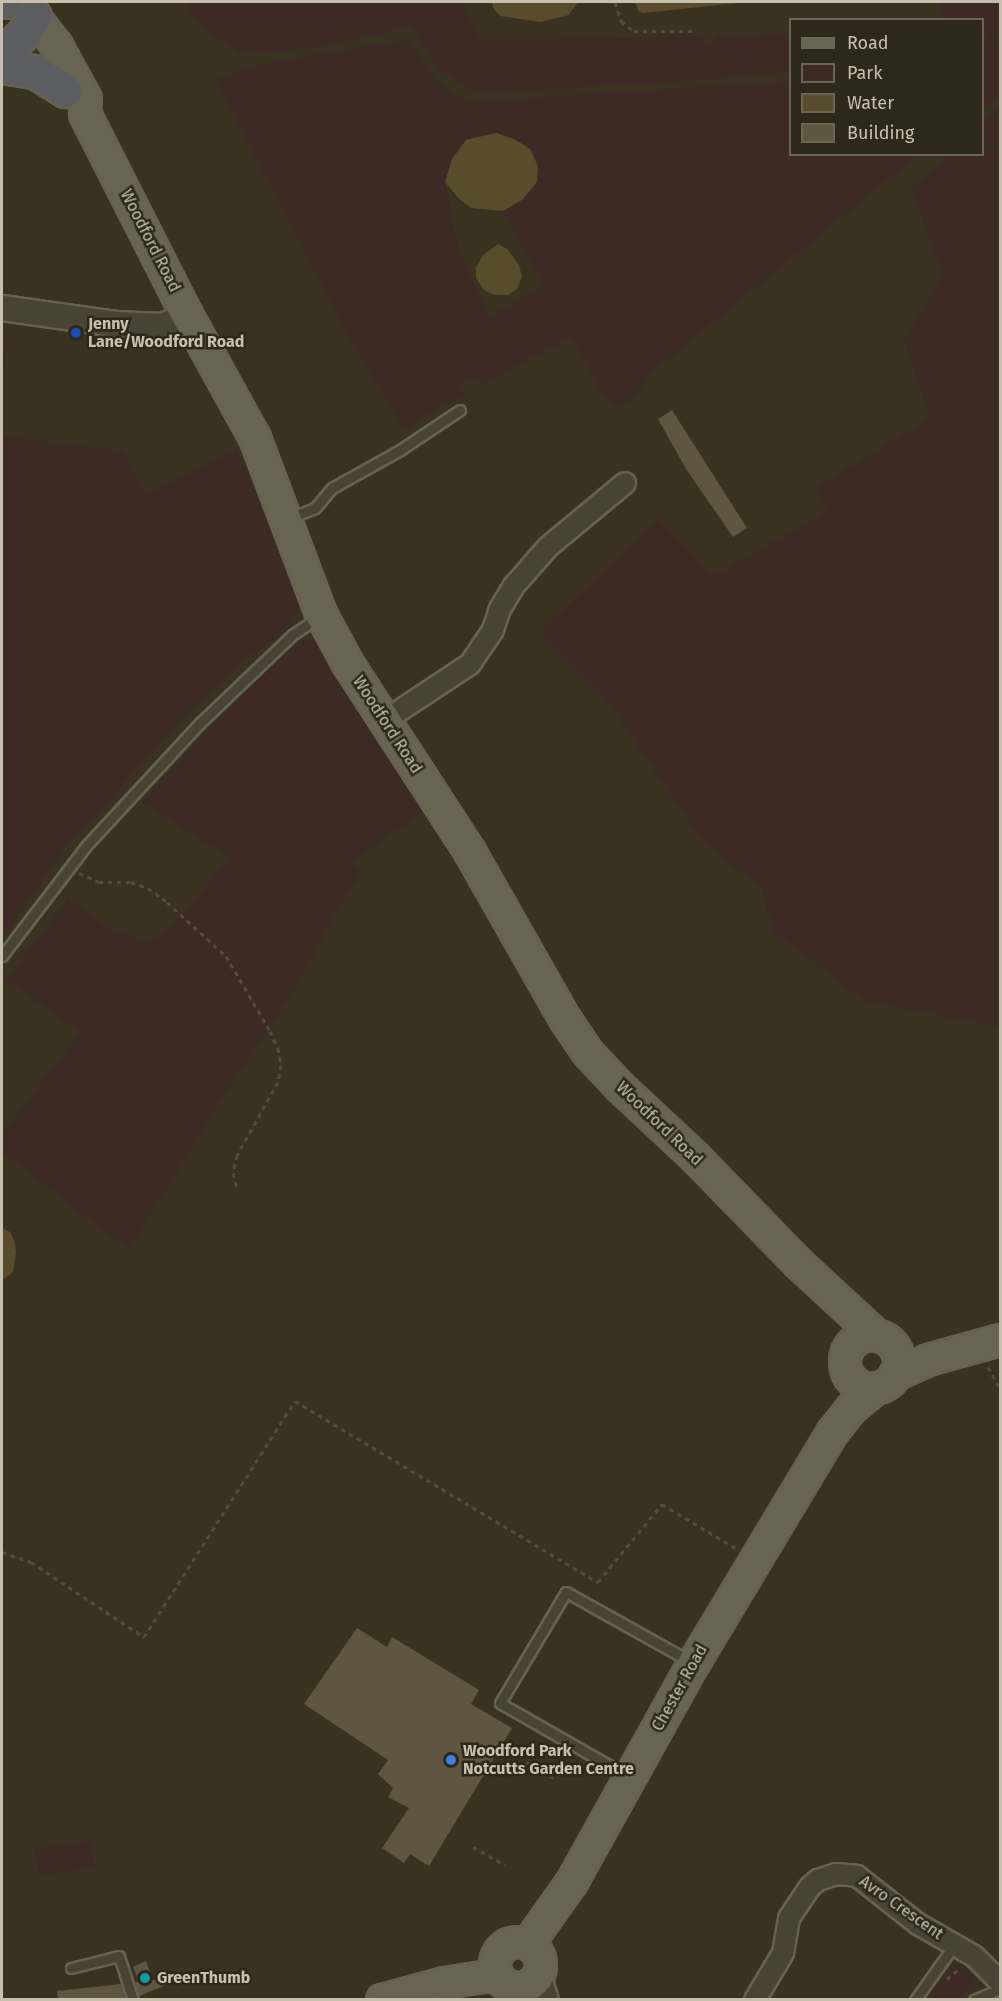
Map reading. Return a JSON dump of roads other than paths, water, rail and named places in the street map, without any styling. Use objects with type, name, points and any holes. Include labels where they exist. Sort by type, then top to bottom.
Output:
[{"type":"highway","points":[[2,56],[17,11]]},
{"type":"highway","points":[[2,67],[36,72],[75,102]]},
{"type":"main road","name":"Woodford Road","points":[[17,11],[50,33],[86,99],[75,102],[187,315],[255,438],[287,518],[321,614],[348,664],[470,852],[565,1019],[588,1053],[695,1157],[798,1263],[883,1339]]},
{"type":"main road","name":"Woodford Road","points":[[798,1263],[840,1337],[845,1362]]},
{"type":"main road","points":[[861,1338],[883,1339],[898,1358],[886,1382],[868,1389],[853,1382],[845,1362],[854,1342],[861,1338]]},
{"type":"main road","name":"Chester Road","points":[[883,1339],[910,1347],[988,1343]]},
{"type":"main road","name":"Chester Road","points":[[528,1944],[572,1882],[694,1663],[833,1432],[852,1408],[886,1382],[928,1360],[988,1343]]},
{"type":"main road","name":"Chester Road","points":[[833,1432],[843,1392],[845,1362]]},
{"type":"main road","points":[[382,2000],[444,1983],[514,1989],[549,1983],[540,1957],[528,1944],[513,1942],[505,1946],[496,1959],[507,1987]]},
{"type":"street","points":[[2,308],[128,325],[163,326],[187,315]]},
{"type":"street","points":[[384,721],[470,664],[493,630],[500,609],[513,587],[548,547],[625,483]]},
{"type":"street","name":"Avro Crescent","points":[[755,2000],[783,1953],[789,1918],[810,1887],[827,1876],[857,1876],[918,1924],[997,1969]]},
{"type":"lane","points":[[287,518],[315,508],[332,488],[400,450],[460,410]]},
{"type":"lane","points":[[2,956],[71,866],[200,723],[292,635],[321,614]]},
{"type":"lane","points":[[631,1778],[500,1703],[566,1592],[694,1663]]},
{"type":"lane","points":[[915,2000],[955,1944]]},
{"type":"lane","points":[[72,1968],[119,1956],[133,2000]]},
{"type":"lane","points":[[974,2000],[1000,1989]]},
{"type":"water","points":[[492,2],[578,2],[569,15],[540,22],[500,16],[493,8]]},
{"type":"water","points":[[635,2],[746,2],[644,13],[639,12]]},
{"type":"water","points":[[496,133],[514,139],[530,149],[538,166],[537,182],[522,200],[503,211],[471,208],[459,199],[445,182],[452,159],[466,140]]},
{"type":"water","points":[[498,244],[507,249],[519,265],[522,277],[517,289],[508,295],[494,295],[484,290],[476,278],[476,267],[483,255]]},
{"type":"water","points":[[2,1228],[10,1232],[15,1242],[16,1252],[13,1272],[4,1279],[2,1279]]},
{"type":"place","name":"Jenny Lane/Woodford Road","points":[[76,333]]},
{"type":"place","name":"Woodford Park Notcutts Garden Centre","points":[[451,1760]]},
{"type":"place","name":"GreenThumb","points":[[145,1978]]}]
